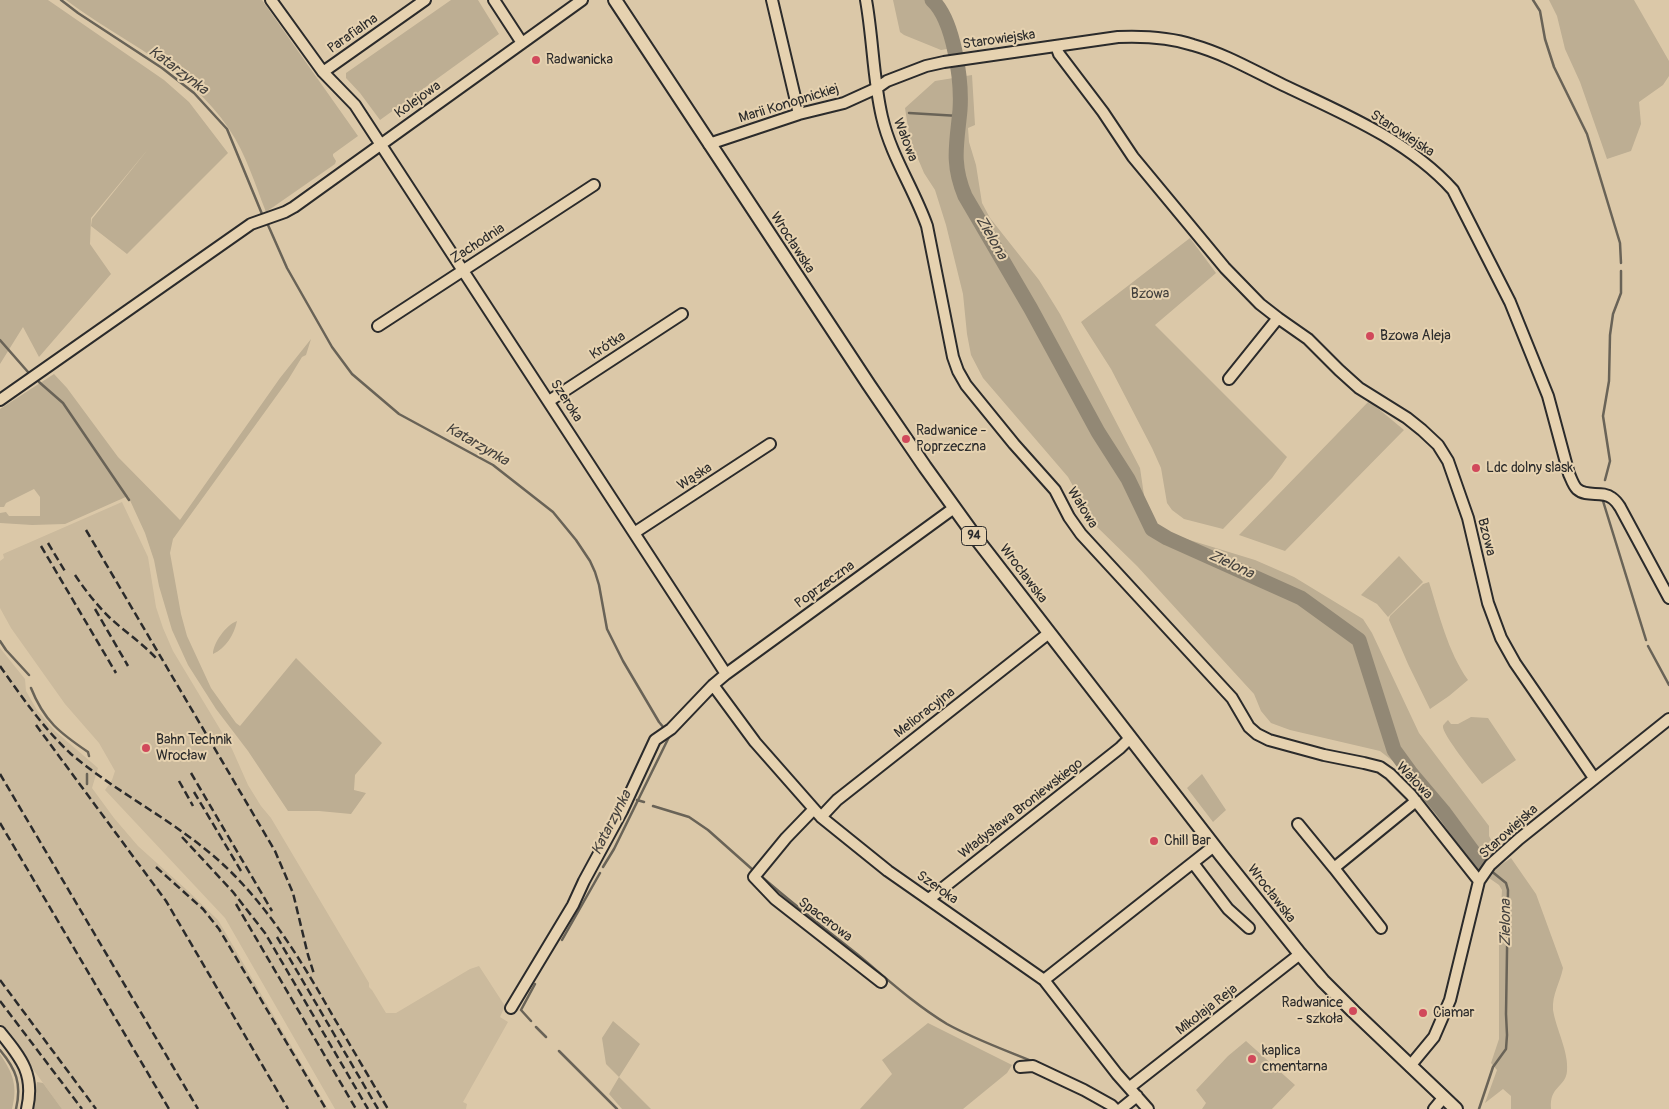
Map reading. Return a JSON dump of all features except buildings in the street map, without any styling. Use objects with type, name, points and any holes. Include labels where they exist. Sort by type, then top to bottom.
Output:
[{"type":"main road","name":"Wrocławska","points":[[614,0],[865,379],[954,508],[1214,846],[1322,981],[1410,1066]]},
{"type":"main road","name":"94","points":[[1410,1066],[1456,1109]]},
{"type":"street","points":[[272,0],[323,72]]},
{"type":"street","name":"Parafialna","points":[[381,144],[354,105],[323,72],[425,0]]},
{"type":"street","points":[[494,0],[522,43]]},
{"type":"street","name":"Kolejowa","points":[[0,400],[251,224],[294,207],[582,0]]},
{"type":"street","points":[[772,0],[799,114]]},
{"type":"street","name":"Wałowa","points":[[866,0],[876,88],[882,116],[888,139],[899,166],[921,208],[927,226],[953,357],[966,385],[1014,444],[1055,490],[1069,516],[1086,540],[1232,698],[1249,727],[1257,734],[1269,740],[1293,748],[1380,767],[1390,774],[1414,798],[1482,878]]},
{"type":"street","name":"Starowiejska","points":[[876,88],[887,81],[926,66],[944,62],[1135,36],[1166,39],[1200,47],[1229,58],[1379,132],[1415,157],[1453,190],[1510,302],[1548,396],[1569,474],[1574,484],[1577,489],[1585,493],[1606,495],[1612,498],[1620,507],[1669,598]]},
{"type":"street","name":"Bzowa","points":[[1056,46],[1059,54],[1099,106],[1133,157],[1225,268],[1260,304],[1308,339],[1359,388],[1407,418],[1422,430],[1444,454],[1468,518],[1488,603],[1501,638],[1515,663],[1594,778]]},
{"type":"street","name":"Marii Konopnickiej","points":[[709,144],[799,114],[844,103],[876,88]]},
{"type":"street","name":"Szeroka","points":[[381,144],[726,674]]},
{"type":"street","name":"Zachodnia","points":[[378,326],[594,186]]},
{"type":"street","name":"Krótka","points":[[549,402],[682,314]]},
{"type":"street","points":[[1229,379],[1278,318]]},
{"type":"street","name":"Wąska","points":[[634,533],[770,444]]},
{"type":"street","name":"Poprzeczna","points":[[511,1008],[573,904],[622,811],[655,740],[671,729],[726,674],[954,508]]},
{"type":"street","name":"Melioracyjna","points":[[754,878],[786,838],[1049,633]]},
{"type":"street","name":"Szeroka","points":[[713,685],[755,742],[817,813],[878,863],[1044,980],[1148,1109]]},
{"type":"street","name":"Starowiejska","points":[[1410,1066],[1434,1037],[1450,1000],[1482,878],[1490,865],[1519,839],[1669,719]]},
{"type":"street","name":"Władysława Broniewskiego","points":[[929,899],[1120,748],[1130,738]]},
{"type":"street","points":[[1334,868],[1414,798]]},
{"type":"street","points":[[1298,824],[1381,928]]},
{"type":"street","points":[[1044,980],[1214,846]]},
{"type":"street","points":[[1194,863],[1228,909],[1249,928]]},
{"type":"street","name":"Spacerowa","points":[[754,878],[775,899],[881,982]]},
{"type":"street","name":"Mikołaja Reja","points":[[1130,1087],[1300,954]]},
{"type":"street","points":[[0,1032],[19,1056],[28,1076],[30,1091],[27,1109]]},
{"type":"street","points":[[1020,1067],[1033,1066],[1084,1090],[1115,1109]]},
{"type":"street","points":[[1121,1109],[1137,1096]]},
{"type":"street","points":[[1434,1109],[1444,1098]]},
{"type":"shaded area","points":[[122,502],[148,557],[156,607],[173,651],[232,749],[248,785],[271,818],[386,1013],[396,1013],[470,969],[479,966],[505,1006],[500,1017],[508,1022],[463,1102],[467,1104],[466,1109],[335,1109],[225,918],[105,790],[112,780],[115,771],[99,743],[65,704],[11,628],[0,608],[0,561],[4,558],[3,554]]},
{"type":"shaded area","points":[[0,648],[25,679],[26,691],[37,710],[55,731],[98,768],[92,788],[114,818],[138,846],[218,920],[328,1109],[62,1109],[0,1024]]},
{"type":"green space","points":[[0,0],[48,0],[164,80],[189,102],[228,153],[127,254],[91,226],[92,219],[149,148],[91,218],[90,244],[111,274],[39,357],[23,327],[0,364]]},
{"type":"green space","points":[[66,0],[262,0],[358,136],[333,154],[336,161],[335,164],[266,212],[250,169],[240,149],[229,129],[213,108],[195,89],[175,73]]},
{"type":"green space","points":[[451,0],[478,0],[499,34],[380,120],[346,78],[346,73]]},
{"type":"green space","points":[[893,0],[925,0],[946,27],[949,37],[947,49],[941,50],[900,32]]},
{"type":"green space","points":[[1549,0],[1634,0],[1669,61],[1669,76],[1663,85],[1639,102],[1641,124],[1631,151],[1607,159],[1580,82],[1565,49],[1557,16]]},
{"type":"green space","points":[[972,75],[975,125],[968,128],[969,142],[976,165],[982,203],[990,218],[1039,280],[1060,314],[1140,468],[1145,502],[1149,513],[1158,526],[1170,534],[1255,560],[1294,577],[1363,619],[1372,633],[1419,733],[1489,826],[1489,836],[1497,851],[1476,866],[1394,762],[1380,751],[1290,730],[1271,723],[1261,711],[1254,694],[1137,566],[1094,524],[1068,477],[983,378],[971,355],[963,294],[946,225],[935,190],[924,173],[910,140],[905,108],[935,81]]},
{"type":"green space","points":[[1190,238],[1216,273],[1155,325],[1287,457],[1272,478],[1223,529],[1184,519],[1172,510],[1167,503],[1161,468],[1152,448],[1111,369],[1081,322]]},
{"type":"green space","points":[[311,339],[306,355],[302,357],[288,380],[173,539],[170,553],[187,636],[211,688],[236,723],[240,726],[296,658],[382,743],[355,775],[354,790],[366,793],[351,814],[288,811],[248,751],[216,709],[188,665],[172,630],[159,586],[154,560],[145,533],[128,496],[65,524],[32,525],[0,523],[0,513],[6,512],[9,516],[40,516],[40,497],[34,489],[6,503],[4,507],[0,507],[0,409],[54,374],[67,388],[118,457],[180,520],[280,378]]},
{"type":"green space","points":[[1369,401],[1404,430],[1285,551],[1239,535]]},
{"type":"green space","points":[[1399,556],[1423,582],[1388,617],[1377,604],[1361,595]]},
{"type":"green space","points":[[1429,582],[1440,620],[1455,657],[1468,680],[1430,709],[1389,620],[1390,616],[1423,584]]},
{"type":"green space","points":[[237,621],[229,640],[213,654],[215,645],[221,635],[229,626]]},
{"type":"green space","points":[[1471,717],[1488,718],[1516,760],[1482,784],[1447,737],[1443,726],[1448,720],[1451,724],[1458,724]]},
{"type":"green space","points":[[1202,774],[1226,810],[1213,822],[1187,788]]},
{"type":"green space","points":[[1511,858],[1536,894],[1563,968],[1555,994],[1553,1010],[1566,1056],[1567,1071],[1564,1080],[1555,1091],[1551,1101],[1551,1109],[1511,1109],[1511,1096],[1503,1089],[1485,1103],[1497,1070],[1491,1063],[1499,1039],[1499,941],[1502,890],[1499,885],[1489,878],[1495,869]]},
{"type":"green space","points":[[613,1021],[640,1044],[619,1077],[606,1064],[602,1038]]},
{"type":"green space","points":[[928,1023],[1012,1065],[1007,1073],[963,1109],[860,1109],[892,1074],[882,1060]]},
{"type":"green space","points":[[1246,1041],[1295,1085],[1272,1109],[1202,1109],[1206,1103],[1196,1090],[1228,1056]]},
{"type":"green space","points":[[0,1054],[13,1080],[14,1101],[12,1109],[0,1109]]},
{"type":"green space","points":[[619,1077],[651,1109],[622,1109],[609,1094]]},
{"type":"green space","points":[[37,1082],[43,1083],[62,1109],[32,1109]]},
{"type":"waterway","name":"Katarzynka","points":[[61,0],[162,68],[194,93],[227,129],[262,214]]},
{"type":"waterway","name":"Zielona","points":[[932,0],[940,9],[946,22],[958,68],[960,110],[956,163],[965,196],[1031,309],[1098,432],[1128,479],[1152,529],[1167,538],[1301,598],[1359,640],[1394,750],[1443,811],[1482,864]]},
{"type":"waterway","points":[[1533,0],[1540,11],[1545,39],[1554,67],[1587,134],[1620,243],[1621,263]]},
{"type":"waterway","points":[[909,113],[959,116]]},
{"type":"waterway","name":"Katarzynka","points":[[268,225],[287,268],[332,347],[352,374],[399,414],[493,465],[553,512],[576,540],[595,572],[607,629],[623,661],[664,728]]},
{"type":"waterway","points":[[1605,480],[1610,461],[1603,416],[1609,381],[1610,335],[1613,314],[1621,293],[1621,271]]},
{"type":"waterway","points":[[0,340],[28,372]]},
{"type":"waterway","points":[[39,382],[63,403],[129,500]]},
{"type":"waterway","points":[[1603,501],[1646,640]]},
{"type":"waterway","points":[[0,641],[29,675]]},
{"type":"waterway","points":[[1648,646],[1669,685]]},
{"type":"waterway","points":[[31,688],[47,718],[69,739],[88,752],[89,756]]},
{"type":"waterway","name":"Katarzynka","points":[[603,867],[614,849],[669,737]]},
{"type":"waterway","points":[[87,774],[87,784]]},
{"type":"waterway","name":"Katarzynka","points":[[637,800],[644,802]]},
{"type":"waterway","points":[[653,806],[689,817],[708,830],[753,870]]},
{"type":"waterway","name":"Zielona","points":[[1479,1109],[1493,1067],[1506,1049],[1507,1035],[1508,890],[1506,883],[1490,870]]},
{"type":"waterway","name":"Katarzynka","points":[[562,940],[600,873]]},
{"type":"waterway","points":[[762,877],[923,1008],[968,1035],[1034,1062]]},
{"type":"waterway","name":"Katarzynka","points":[[531,1021],[521,1010],[535,984]]},
{"type":"waterway","name":"Katarzynka","points":[[536,1027],[546,1037]]},
{"type":"waterway","points":[[0,1050],[14,1070],[18,1084],[16,1109]]},
{"type":"waterway","name":"Katarzynka","points":[[559,1051],[617,1109]]},
{"type":"waterway","points":[[1107,1097],[1114,1101]]},
{"type":"railway","points":[[86,530],[275,851],[293,893],[314,974]]},
{"type":"railway","points":[[48,543],[66,573]]},
{"type":"railway","points":[[41,546],[116,673]]},
{"type":"railway","points":[[75,575],[109,617],[156,658]]},
{"type":"railway","points":[[95,609],[128,666]]},
{"type":"railway","points":[[0,666],[42,723],[71,754],[111,784],[194,840],[232,873],[262,906],[300,961],[388,1109]]},
{"type":"railway","points":[[36,725],[166,901],[288,1109]]},
{"type":"railway","points":[[191,773],[272,911]]},
{"type":"railway","points":[[0,774],[198,1109]]},
{"type":"railway","points":[[179,781],[193,806]]},
{"type":"railway","points":[[194,792],[241,871]]},
{"type":"railway","points":[[0,823],[169,1109]]},
{"type":"railway","points":[[182,837],[233,892],[265,933],[368,1109]]},
{"type":"railway","points":[[156,867],[203,909],[219,929],[326,1109]]},
{"type":"railway","points":[[236,904],[356,1109]]},
{"type":"railway","points":[[277,937],[378,1109]]},
{"type":"railway","points":[[0,980],[96,1109]]},
{"type":"railway","points":[[0,1001],[82,1109]]},
{"type":"place","name":"Radwanicka","points":[[536,60]]},
{"type":"place","name":"Bzowa Aleja","points":[[1370,336]]},
{"type":"place","name":"Radwanice - Poprzeczna","points":[[906,439]]},
{"type":"place","name":"Ldc dolny slask","points":[[1476,468]]},
{"type":"place","name":"Bahn Technik Wrocław","points":[[146,748]]},
{"type":"place","name":"Chill Bar","points":[[1154,841]]},
{"type":"place","name":"Radwanice - szkoła","points":[[1353,1011]]},
{"type":"place","name":"Ciamar","points":[[1423,1013]]},
{"type":"place","name":"kaplica cmentarna","points":[[1252,1059]]}]
